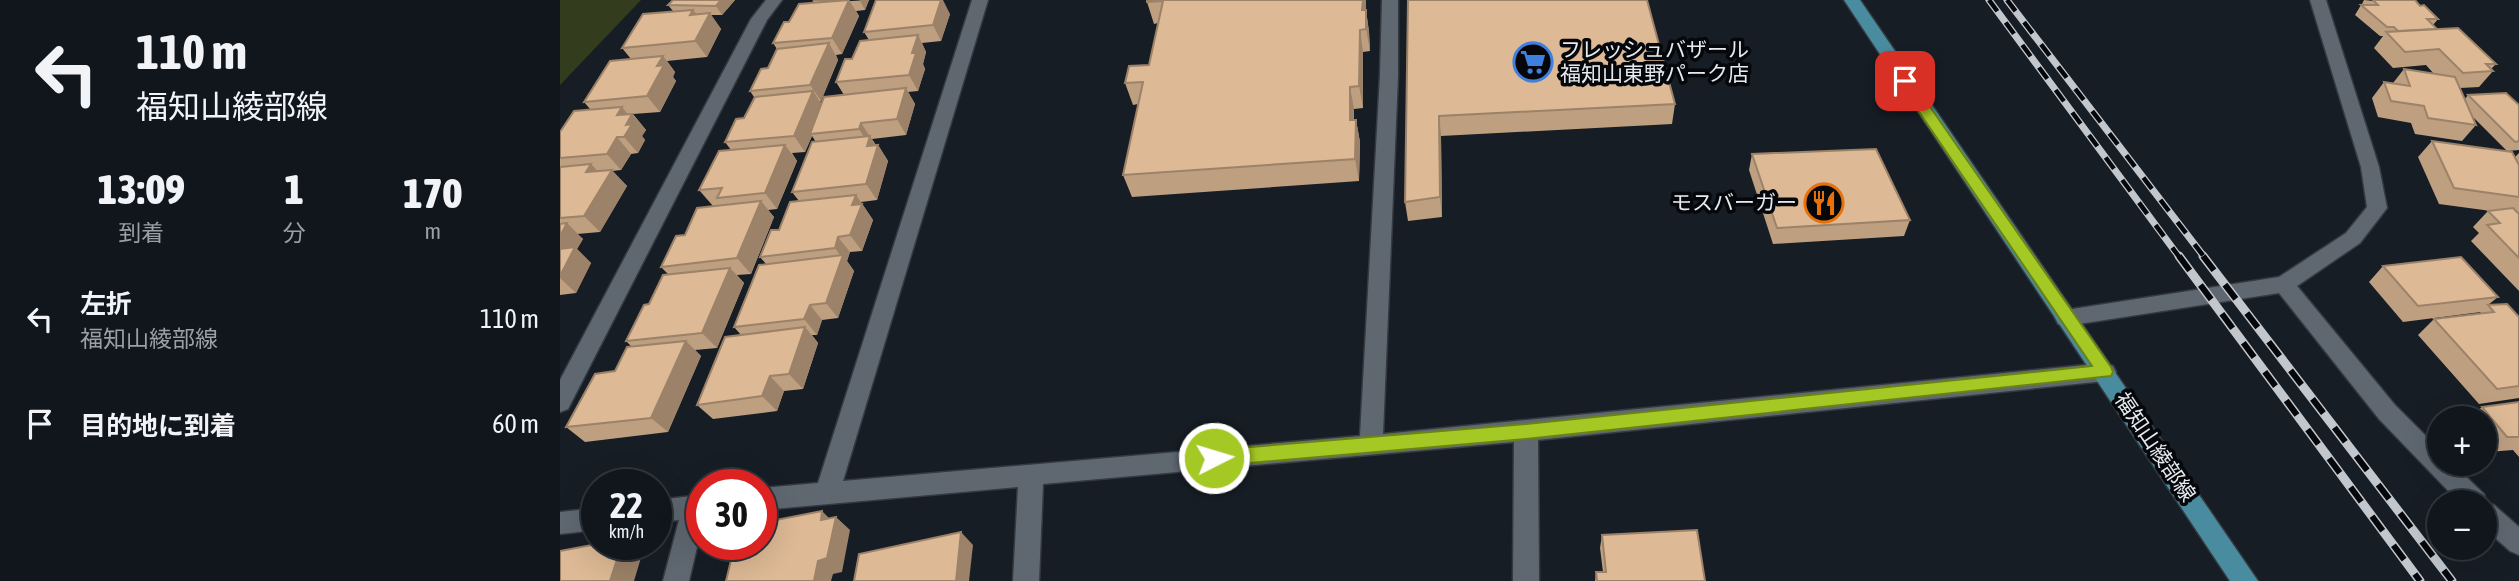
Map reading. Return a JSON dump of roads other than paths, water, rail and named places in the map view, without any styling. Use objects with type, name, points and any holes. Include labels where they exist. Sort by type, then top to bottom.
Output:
[{"type":"main road","name":"福知山綾部線","points":[[1852,0],[1931,122],[2105,372],[2245,581]]},
{"type":"street","points":[[560,402],[759,19],[774,0]]},
{"type":"street","points":[[828,491],[980,0]]},
{"type":"street","points":[[1371,443],[1389,75],[1390,0]]},
{"type":"street","points":[[2066,318],[2284,284],[2353,238],[2377,208],[2370,167],[2318,0]]},
{"type":"street","points":[[2284,284],[2387,412],[2463,490]]},
{"type":"street","points":[[777,497],[1526,431],[2105,372]]},
{"type":"street","points":[[1526,431],[1526,581]]},
{"type":"street","points":[[1026,581],[1031,476]]},
{"type":"street","points":[[560,523],[581,521]]},
{"type":"street","points":[[2497,524],[2519,543]]},
{"type":"street","points":[[676,581],[686,547]]},
{"type":"railway","points":[[1989,0],[2180,258]]},
{"type":"railway","points":[[2007,0],[2205,258]]},
{"type":"railway","points":[[2179,256],[2420,581]]},
{"type":"railway","points":[[2203,256],[2452,581]]},
{"type":"place","name":"フレッシュバザール 福知山東野パーク店","points":[[1533,62]]},
{"type":"place","name":"モスバーガー","points":[[1824,203]]}]
